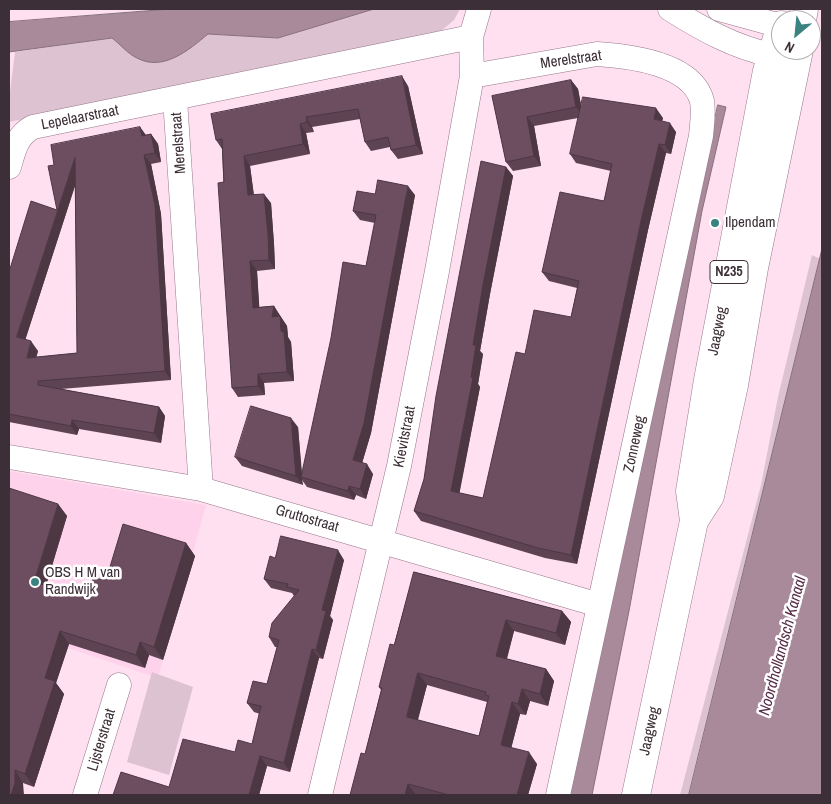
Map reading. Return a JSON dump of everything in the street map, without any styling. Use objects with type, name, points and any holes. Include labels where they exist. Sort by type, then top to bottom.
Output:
[{"type":"main road","name":"Jaagweg","points":[[636,795],[694,521],[690,491],[696,454],[774,60]]},
{"type":"main road","name":"Jaagweg","points":[[694,521],[710,496],[734,385],[754,268],[797,60]]},
{"type":"street","points":[[472,76],[471,37],[478,9]]},
{"type":"street","points":[[670,9],[696,26],[746,50],[771,50]]},
{"type":"street","points":[[719,9],[771,22]]},
{"type":"street","name":"Merelstraat","points":[[201,489],[175,99],[471,37]]},
{"type":"street","name":"Merelstraat","points":[[472,76],[597,54],[626,57],[664,66],[687,78],[697,92]]},
{"type":"street","name":"Kievitstraat","points":[[320,795],[383,541],[438,271],[472,76]]},
{"type":"street","name":"Zonneweg","points":[[558,795],[701,136],[703,109],[697,92]]},
{"type":"street","name":"Lepelaarstraat","points":[[9,167],[21,136],[33,127],[175,99]]},
{"type":"street","name":"Gruttostraat","points":[[9,457],[201,489],[599,605]]},
{"type":"street","name":"Lijsterstraat","points":[[85,795],[119,685]]},
{"type":"shaded area","points":[[374,9],[460,9],[454,20],[440,32],[9,122],[9,100],[15,52],[112,38],[137,58],[197,43],[208,34],[278,38]]},
{"type":"shaded area","points":[[812,255],[820,259],[689,795],[680,795],[761,485],[778,397]]},
{"type":"shaded area","points":[[9,471],[206,505],[158,678],[9,628]]},
{"type":"shaded area","points":[[152,672],[193,687],[169,775],[127,762]]},
{"type":"water","points":[[171,9],[374,9],[278,38],[208,34],[184,52],[166,61],[147,62],[134,56],[112,38],[9,52],[9,22]]},
{"type":"water","points":[[718,105],[726,107],[702,211],[629,611],[592,795],[571,795]]},
{"type":"water","name":"Noordhollandsch Kanaal","points":[[822,249],[822,795],[689,795]]},
{"type":"building","points":[[402,76],[416,145],[391,150],[388,137],[365,142],[358,109],[306,117],[307,122],[300,124],[303,144],[244,156],[248,195],[264,194],[268,234],[269,260],[250,261],[253,308],[274,306],[272,317],[280,316],[281,331],[284,332],[287,372],[258,374],[258,386],[232,388],[218,183],[224,182],[222,139],[216,140],[211,114]]},
{"type":"building","points":[[571,80],[576,107],[527,117],[534,156],[506,162],[492,96]]},
{"type":"building","points":[[583,97],[656,108],[654,119],[670,123],[665,145],[659,144],[641,221],[571,555],[538,548],[414,511],[424,479],[436,396],[481,161],[506,167],[483,285],[473,345],[476,345],[471,377],[473,378],[451,491],[483,498],[516,352],[525,354],[534,310],[571,317],[579,281],[542,272],[560,192],[604,201],[612,164],[570,154]]},
{"type":"building","points":[[140,127],[142,136],[151,134],[155,153],[144,155],[155,205],[165,371],[38,381],[38,385],[159,407],[154,433],[72,420],[71,426],[9,414],[9,272],[31,201],[57,210],[48,166],[54,165],[51,145]],"holes":[[[75,158],[77,353],[27,358],[31,341],[17,337]]]},
{"type":"building","points":[[378,180],[408,186],[364,423],[353,460],[367,464],[360,489],[349,486],[348,491],[301,477],[331,338],[343,262],[366,266],[376,215],[353,211],[357,191],[375,194]]},
{"type":"building","points":[[251,406],[291,418],[296,476],[235,457]]},
{"type":"building","points":[[9,488],[58,504],[34,582],[87,598],[93,578],[106,580],[123,524],[186,543],[154,647],[140,642],[136,655],[60,631],[45,678],[55,681],[25,774],[15,770],[15,783],[11,795],[9,795]]},
{"type":"building","points":[[281,536],[338,550],[322,610],[326,611],[316,650],[312,649],[284,763],[260,756],[249,795],[113,795],[121,772],[169,787],[183,739],[235,752],[238,740],[252,744],[261,706],[247,703],[253,681],[267,684],[279,640],[269,637],[272,623],[299,590],[287,587],[288,584],[264,579],[270,556],[275,558]]},
{"type":"building","points":[[414,572],[562,611],[556,633],[506,620],[496,656],[546,669],[540,694],[522,689],[518,704],[512,702],[501,745],[529,752],[517,795],[449,795],[408,784],[405,795],[350,795],[361,753],[365,754],[382,688],[379,687],[390,644],[394,645]],"holes":[[[418,673],[486,692],[485,695],[489,696],[479,736],[407,717]]]},
{"type":"place","name":"Ilpendam","points":[[715,223]]},
{"type":"place","name":"OBS H M van Randwijk","points":[[35,582]]}]
